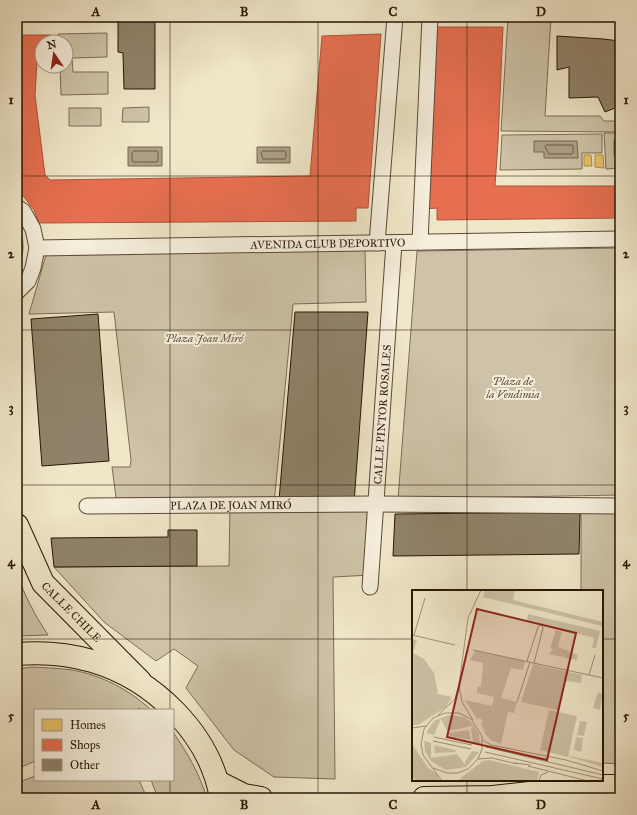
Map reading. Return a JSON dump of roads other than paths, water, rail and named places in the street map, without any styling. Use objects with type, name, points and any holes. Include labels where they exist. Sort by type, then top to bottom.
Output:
[{"type":"main road","name":"CALLE CHILE","points":[[17,525],[43,583],[145,686]]},
{"type":"main road","points":[[17,654],[36,653],[65,655],[93,661],[120,672],[145,686],[172,709]]},
{"type":"main road","points":[[174,711],[193,733],[209,759],[220,790],[262,798]]},
{"type":"main road","points":[[424,798],[498,797],[594,786],[620,786]]},
{"type":"street","points":[[377,243],[395,17]]},
{"type":"street","points":[[420,242],[430,17]]},
{"type":"street","points":[[17,206],[23,212],[33,228],[37,248],[33,268],[28,281],[17,292]]},
{"type":"street","name":"AVENIDA CLUB DEPORTIVO","points":[[37,248],[620,239]]},
{"type":"street","name":"CALLE PINTOR ROSALES","points":[[370,587],[394,243]]},
{"type":"street","points":[[376,504],[620,506]]},
{"type":"street","name":"PLAZA DE JOAN MIRÓ","points":[[87,506],[376,504]]},
{"type":"water","points":[[614,140],[620,140],[620,156],[614,156]]},
{"type":"water","points":[[534,141],[577,141],[578,158],[544,158],[544,152],[534,152]]},
{"type":"water","points":[[128,147],[162,147],[162,166],[128,166]]},
{"type":"water","points":[[257,147],[290,147],[290,163],[257,163]]},
{"type":"park label","name":"Plaza Joan Miró","points":[[204,338]]},
{"type":"park label","name":"Plaza de la Vendimia","points":[[513,387]]}]
